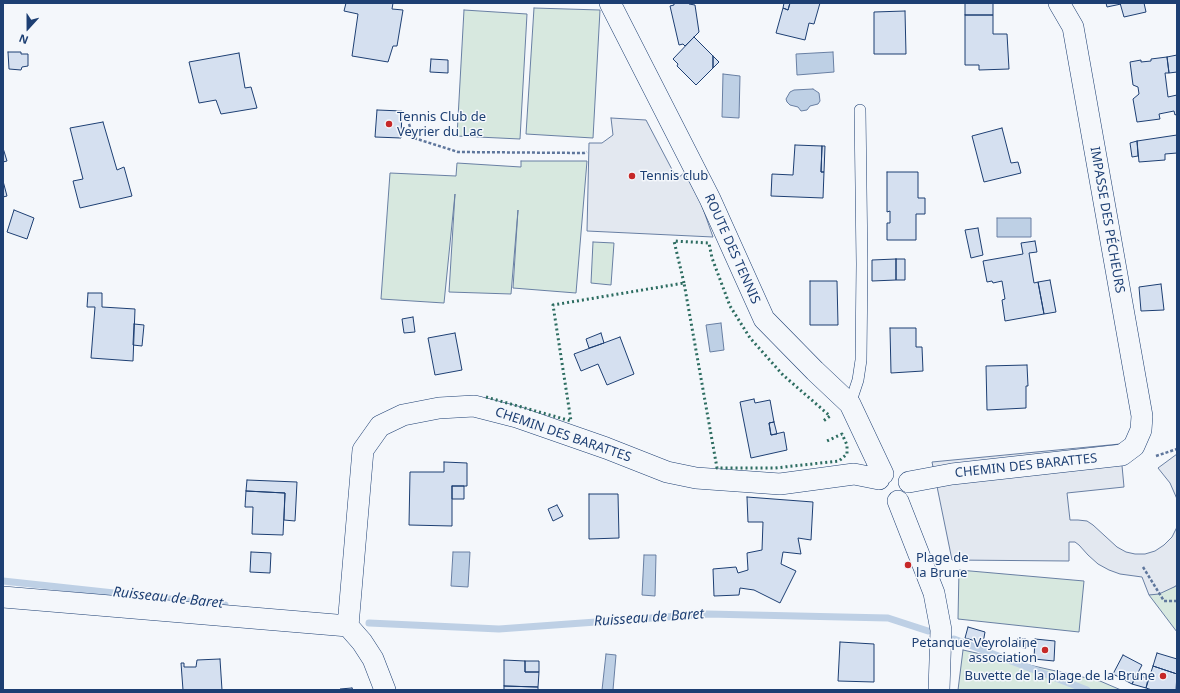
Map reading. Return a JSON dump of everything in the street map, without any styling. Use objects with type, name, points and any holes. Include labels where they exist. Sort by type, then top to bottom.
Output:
[{"type":"street","name":"ROUTE DES TENNIS","points":[[610,3],[710,199],[764,319],[850,404],[881,476]]},
{"type":"street","name":"IMPASSE DES PÉCHEURS","points":[[1059,3],[1073,28],[1142,416],[1141,430],[1137,440]]},
{"type":"street","name":"CHEMIN DES BARATTES","points":[[348,626],[363,450],[380,426],[403,415],[439,408],[474,406],[517,417],[606,448],[668,472],[696,478],[780,484],[854,474],[881,476]]},
{"type":"street","name":"CHEMIN DES BARATTES","points":[[909,482],[952,474],[1122,455],[1130,450],[1137,440]]},
{"type":"street","points":[[891,470],[900,471],[907,476],[909,482],[908,493],[905,498],[898,501],[888,501],[881,496],[878,487],[881,476],[891,470]]},
{"type":"street","points":[[898,501],[934,593],[941,630],[939,690]]},
{"type":"street","points":[[3,597],[348,626],[362,642],[373,659],[385,690]]},
{"type":"lane","points":[[850,404],[858,380],[861,360],[862,264],[860,110]]},
{"type":"path","points":[[409,124],[414,138],[458,152],[587,152]]},
{"type":"path","points":[[1156,456],[1177,449]]},
{"type":"path","points":[[1143,567],[1164,601],[1177,601]]},
{"type":"shaded area","points":[[534,8],[600,10],[593,138],[526,134]]},
{"type":"shaded area","points":[[464,10],[527,14],[520,139],[457,136]]},
{"type":"shaded area","name":"Tennis club","points":[[611,118],[646,120],[677,179],[685,172],[701,203],[713,237],[587,231],[589,143],[602,143],[613,135]]},
{"type":"shaded area","points":[[521,161],[587,161],[576,293],[513,288],[518,210],[511,294],[449,292],[455,194],[444,303],[381,299],[390,173],[456,176],[457,163],[521,167]]},
{"type":"shaded area","points":[[593,242],[614,243],[611,285],[591,283]]},
{"type":"shaded area","points":[[1120,444],[1124,487],[1067,493],[1070,520],[1087,521],[1117,547],[1126,552],[1135,554],[1145,554],[1155,551],[1172,537],[1177,527],[1177,585],[1159,594],[1149,595],[1142,577],[1120,574],[1109,570],[1098,564],[1075,542],[1069,542],[1069,561],[952,560],[932,462]]},
{"type":"shaded area","points":[[1177,454],[1177,499],[1170,483],[1158,468]]},
{"type":"shaded area","points":[[959,570],[1084,581],[1079,632],[958,619]]},
{"type":"shaded area","points":[[1177,585],[1177,632],[1149,595]]},
{"type":"shaded area","points":[[963,650],[1100,681],[1121,690],[958,690]]},
{"type":"water","points":[[833,52],[834,72],[797,75],[796,54]]},
{"type":"water","points":[[723,74],[740,76],[739,118],[722,117]]},
{"type":"water","points":[[813,89],[819,93],[820,101],[818,104],[810,106],[807,110],[801,111],[798,107],[790,105],[787,102],[786,99],[790,92],[794,90]]},
{"type":"water","points":[[997,218],[1031,218],[1031,237],[997,237]]},
{"type":"water","points":[[721,323],[724,350],[710,352],[706,325]]},
{"type":"water","points":[[453,552],[470,552],[468,587],[451,586]]},
{"type":"water","points":[[644,555],[656,555],[655,596],[642,595]]},
{"type":"water","points":[[606,654],[616,655],[613,690],[602,690]]},
{"type":"building","points":[[346,3],[393,3],[392,9],[403,10],[397,46],[393,46],[388,62],[352,56],[358,14],[344,11]]},
{"type":"building","points":[[674,3],[689,3],[695,5],[699,32],[685,46],[683,44],[679,45],[670,6],[674,5]]},
{"type":"building","points":[[784,3],[790,3],[788,10],[783,8]]},
{"type":"building","points":[[790,3],[820,3],[814,24],[809,23],[805,40],[776,33],[783,8],[788,10]]},
{"type":"building","points":[[965,3],[993,3],[993,15],[965,15]]},
{"type":"building","points":[[1106,3],[1120,3],[1121,4],[1107,7]]},
{"type":"building","points":[[1120,3],[1144,3],[1146,12],[1124,17]]},
{"type":"building","points":[[905,11],[906,54],[874,54],[874,12]]},
{"type":"building","points":[[965,15],[993,15],[993,34],[1007,34],[1009,69],[979,70],[979,65],[965,65]]},
{"type":"building","points":[[694,37],[713,56],[713,68],[696,85],[677,66],[678,64],[673,59]]},
{"type":"building","points":[[8,52],[21,52],[21,54],[28,54],[28,66],[22,67],[21,70],[9,69]]},
{"type":"building","points":[[239,53],[245,88],[251,87],[257,108],[221,114],[216,100],[199,103],[189,62]]},
{"type":"building","points":[[1177,55],[1177,72],[1169,73],[1167,57]]},
{"type":"building","points":[[713,56],[719,62],[713,68]]},
{"type":"building","points":[[1167,57],[1169,73],[1165,73],[1168,97],[1177,95],[1177,114],[1175,115],[1174,111],[1159,114],[1160,119],[1137,122],[1133,99],[1139,94],[1138,87],[1133,85],[1130,62],[1141,60],[1141,62],[1151,61],[1151,59]]},
{"type":"building","points":[[431,59],[448,60],[448,73],[430,72]]},
{"type":"building","name":"Tennis Club de Veyrier du Lac","points":[[377,110],[402,111],[401,138],[375,137]]},
{"type":"building","points":[[103,122],[117,170],[124,167],[132,196],[80,208],[73,181],[83,179],[70,128]]},
{"type":"building","points":[[1002,128],[1011,163],[1018,162],[1021,173],[984,182],[972,136]]},
{"type":"building","points":[[1177,135],[1177,153],[1165,154],[1165,160],[1139,162],[1137,141]]},
{"type":"building","points":[[1137,141],[1138,156],[1132,157],[1130,143]]},
{"type":"building","points":[[795,145],[822,146],[821,172],[824,172],[823,198],[771,196],[772,174],[793,175]]},
{"type":"building","points":[[822,146],[825,146],[824,172],[821,172]]},
{"type":"building","points":[[3,148],[7,161],[3,162]]},
{"type":"building","points":[[887,172],[918,172],[918,198],[925,198],[925,214],[916,214],[916,240],[887,240],[887,223],[890,223],[890,211],[887,212]]},
{"type":"building","points":[[3,181],[7,196],[3,197]]},
{"type":"building","points":[[14,210],[34,218],[27,239],[7,232]]},
{"type":"building","points":[[978,228],[983,255],[971,258],[965,230]]},
{"type":"building","points":[[1035,241],[1037,252],[1029,253],[1034,283],[1038,282],[1044,314],[1005,321],[1002,300],[1005,299],[1002,281],[993,283],[992,281],[987,282],[983,261],[1023,254],[1021,243]]},
{"type":"building","points":[[896,259],[905,259],[905,280],[896,280]]},
{"type":"building","points":[[896,259],[896,280],[872,281],[872,260]]},
{"type":"building","points":[[1050,280],[1056,312],[1044,314],[1038,282]]},
{"type":"building","points":[[810,281],[837,281],[838,325],[810,325]]},
{"type":"building","points":[[1161,284],[1164,310],[1141,311],[1139,287]]},
{"type":"building","points":[[88,293],[102,293],[102,307],[135,309],[133,361],[91,358],[95,307],[87,307]]},
{"type":"building","points":[[413,317],[415,332],[404,333],[402,319]]},
{"type":"building","points":[[134,324],[144,325],[142,346],[133,345]]},
{"type":"building","points":[[890,328],[916,328],[916,347],[922,347],[923,371],[891,373]]},
{"type":"building","points":[[455,333],[462,370],[435,375],[428,338]]},
{"type":"building","points":[[601,333],[604,343],[589,348],[586,339]]},
{"type":"building","points":[[620,337],[634,374],[607,385],[598,364],[581,371],[574,354]]},
{"type":"building","points":[[1027,365],[1028,386],[1026,386],[1026,408],[987,410],[986,366]]},
{"type":"building","points":[[754,399],[755,403],[770,400],[774,422],[769,423],[771,435],[784,432],[787,450],[751,458],[740,402]]},
{"type":"building","points":[[774,422],[777,434],[771,435],[769,423]]},
{"type":"building","points":[[444,462],[467,463],[467,486],[452,486],[452,526],[409,525],[410,472],[444,472]]},
{"type":"building","points":[[247,480],[297,482],[295,521],[284,520],[285,493],[246,491]]},
{"type":"building","points":[[452,486],[464,486],[464,499],[452,499]]},
{"type":"building","points":[[246,491],[285,493],[283,535],[252,534],[253,507],[245,507]]},
{"type":"building","points":[[589,494],[618,494],[619,538],[589,539]]},
{"type":"building","points":[[747,497],[813,502],[811,540],[798,538],[801,554],[783,552],[781,564],[796,571],[780,603],[754,590],[740,588],[739,595],[714,596],[713,569],[736,567],[738,573],[748,570],[747,553],[762,550],[763,522],[748,522]]},
{"type":"building","points":[[557,505],[563,516],[553,521],[548,509]]},
{"type":"building","points":[[251,552],[271,553],[270,573],[250,572]]},
{"type":"building","points":[[968,627],[985,632],[983,643],[965,638]]},
{"type":"building","points":[[1018,639],[1026,639],[1026,648],[1017,647]]},
{"type":"building","name":"Petanque Veyrolaine association","points":[[1035,639],[1055,641],[1054,661],[1034,659]]},
{"type":"building","points":[[840,642],[874,644],[874,682],[838,681]]},
{"type":"building","points":[[1157,653],[1177,659],[1177,674],[1153,666]]},
{"type":"building","points":[[1123,655],[1142,665],[1132,684],[1113,674]]},
{"type":"building","points":[[220,659],[222,690],[183,690],[181,663],[184,663],[184,667],[196,667],[197,660]]},
{"type":"building","points":[[504,660],[525,661],[525,672],[539,672],[538,687],[504,686]]},
{"type":"building","points":[[525,661],[539,661],[539,672],[525,672]]},
{"type":"building","name":"Buvette de la plage de la Brune","points":[[1153,666],[1177,674],[1176,690],[1152,690],[1146,688]]},
{"type":"building","points":[[1137,674],[1148,679],[1146,688],[1132,684]]},
{"type":"building","points":[[504,686],[538,687],[538,690],[504,690]]},
{"type":"building","points":[[352,688],[353,690],[340,690],[340,689]]},
{"type":"waterway","name":"Ruisseau de Baret","points":[[3,581],[225,605]]},
{"type":"waterway","name":"Ruisseau de Baret","points":[[369,623],[499,629],[707,614],[888,618],[928,631]]},
{"type":"waterway","name":"Ruisseau de Baret","points":[[954,639],[1087,690]]},
{"type":"hedge","points":[[684,283],[674,241],[709,243],[712,258],[730,306],[750,338],[783,375],[830,416],[822,422]]},
{"type":"hedge","points":[[486,397],[571,421],[553,305],[684,283],[717,468],[775,468],[839,461],[847,454],[847,445],[842,434],[827,441]]},
{"type":"place","name":"Tennis Club de Veyrier du Lac","points":[[389,124]]},
{"type":"place","name":"Tennis club","points":[[632,176]]},
{"type":"place","name":"Plage de la Brune","points":[[908,565]]},
{"type":"place","name":"Petanque Veyrolaine association","points":[[1045,650]]},
{"type":"place","name":"Buvette de la plage de la Brune","points":[[1163,676]]}]
